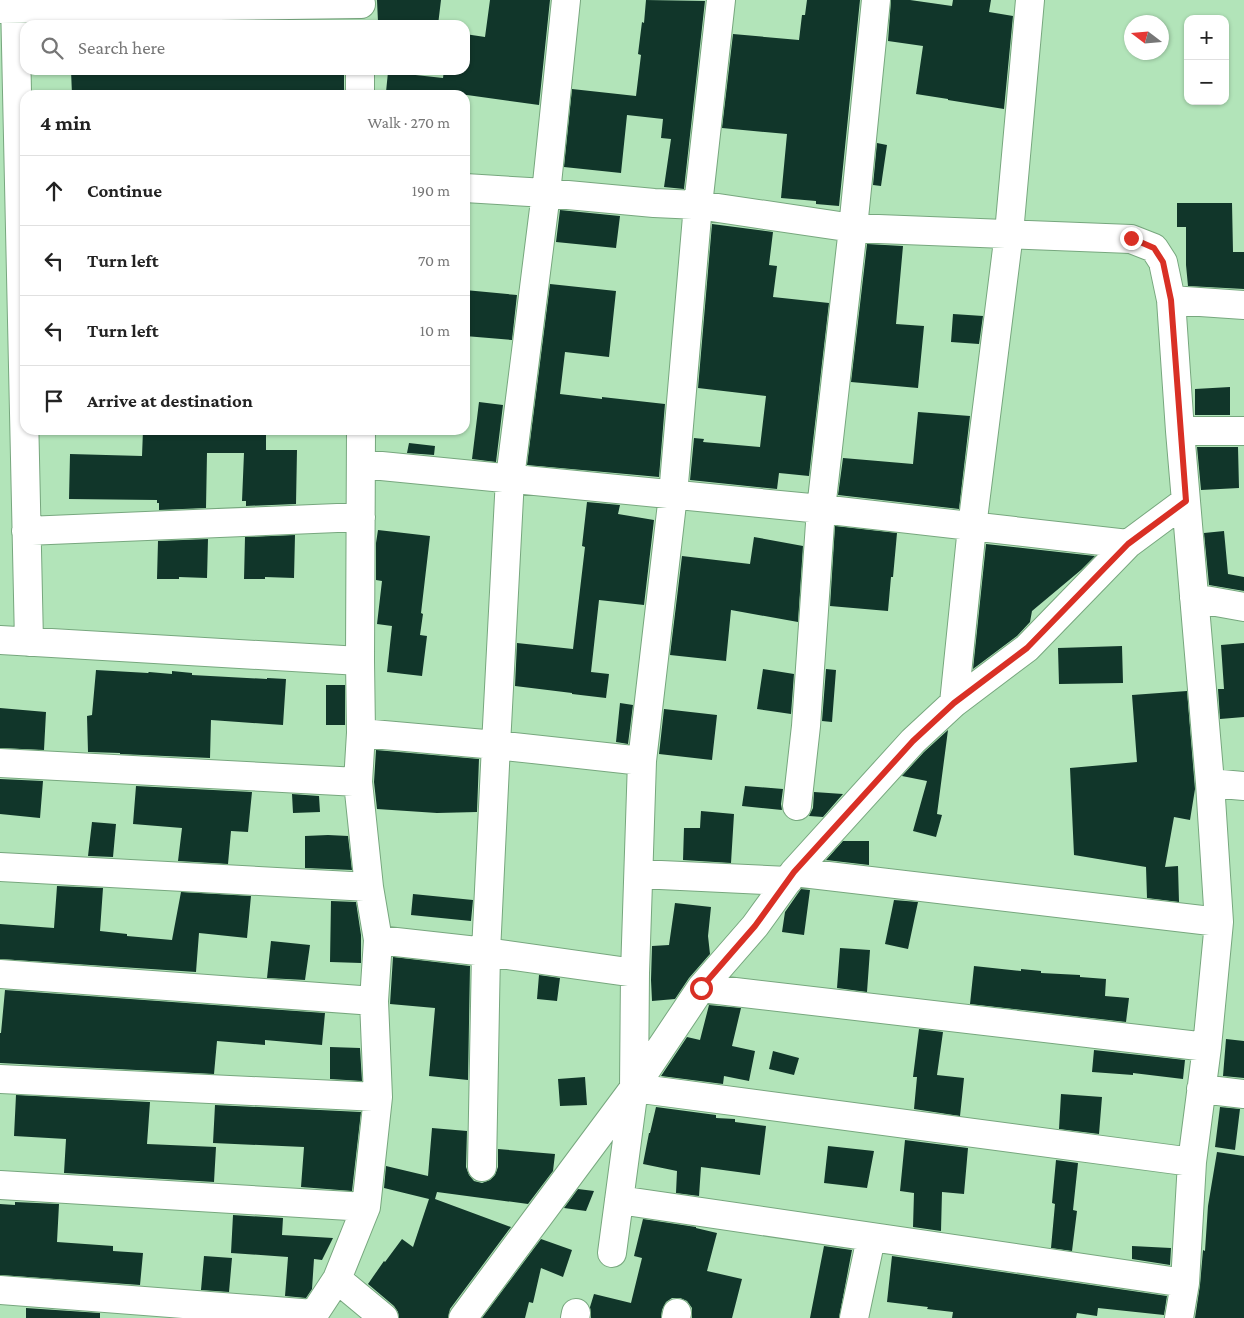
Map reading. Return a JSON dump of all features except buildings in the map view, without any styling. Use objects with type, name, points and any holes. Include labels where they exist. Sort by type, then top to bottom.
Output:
[{"type":"street","points":[[482,1167],[486,952],[510,478],[546,193],[566,0]]},
{"type":"street","points":[[612,1253],[634,1088],[635,973],[642,761],[673,495],[698,205],[721,0]]},
{"type":"street","points":[[797,806],[806,726],[821,509],[853,228],[876,0]]},
{"type":"street","points":[[954,703],[972,527],[1009,233],[1030,0]]},
{"type":"street","points":[[29,642],[26,531],[16,400],[14,133],[10,6],[361,10]]},
{"type":"street","points":[[360,75],[360,90]]},
{"type":"street","points":[[470,188],[698,205],[853,228],[1131,238],[1154,248],[1163,262],[1171,300],[1180,431],[1210,783],[1219,922],[1207,1047],[1192,1162],[1185,1283],[1179,1318]]},
{"type":"street","points":[[1171,300],[1244,304]]},
{"type":"street","points":[[1180,431],[1244,431]]},
{"type":"street","points":[[0,1290],[314,1316],[338,1279],[366,1207],[378,1097],[374,1001],[378,940],[369,888],[358,782],[361,732],[360,435]]},
{"type":"street","points":[[361,464],[821,509],[1128,544]]},
{"type":"street","points":[[463,1318],[634,1088],[701,988],[755,926],[791,877],[913,741],[954,703],[1027,648],[1128,544],[1186,501]]},
{"type":"street","points":[[26,531],[361,517]]},
{"type":"street","points":[[1194,598],[1244,607]]},
{"type":"street","points":[[0,640],[360,661]]},
{"type":"street","points":[[361,732],[642,761]]},
{"type":"street","points":[[0,764],[358,782]]},
{"type":"street","points":[[1210,783],[1244,786]]},
{"type":"street","points":[[0,867],[369,888]]},
{"type":"street","points":[[638,874],[791,877],[1219,922]]},
{"type":"street","points":[[378,940],[486,952],[635,973]]},
{"type":"street","points":[[0,974],[374,1001]]},
{"type":"street","points":[[701,988],[1207,1047]]},
{"type":"street","points":[[0,1079],[378,1097]]},
{"type":"street","points":[[634,1088],[1192,1162]]},
{"type":"street","points":[[1201,1089],[1244,1094]]},
{"type":"street","points":[[0,1185],[366,1207]]},
{"type":"street","points":[[619,1200],[1185,1283]]},
{"type":"street","points":[[854,1318],[871,1238]]},
{"type":"street","points":[[338,1279],[384,1318]]},
{"type":"route","points":[[701,988],[755,926],[794,872],[913,741],[954,703],[1027,648],[1128,544],[1186,501],[1171,300],[1163,262],[1154,248],[1131,238]]}]
